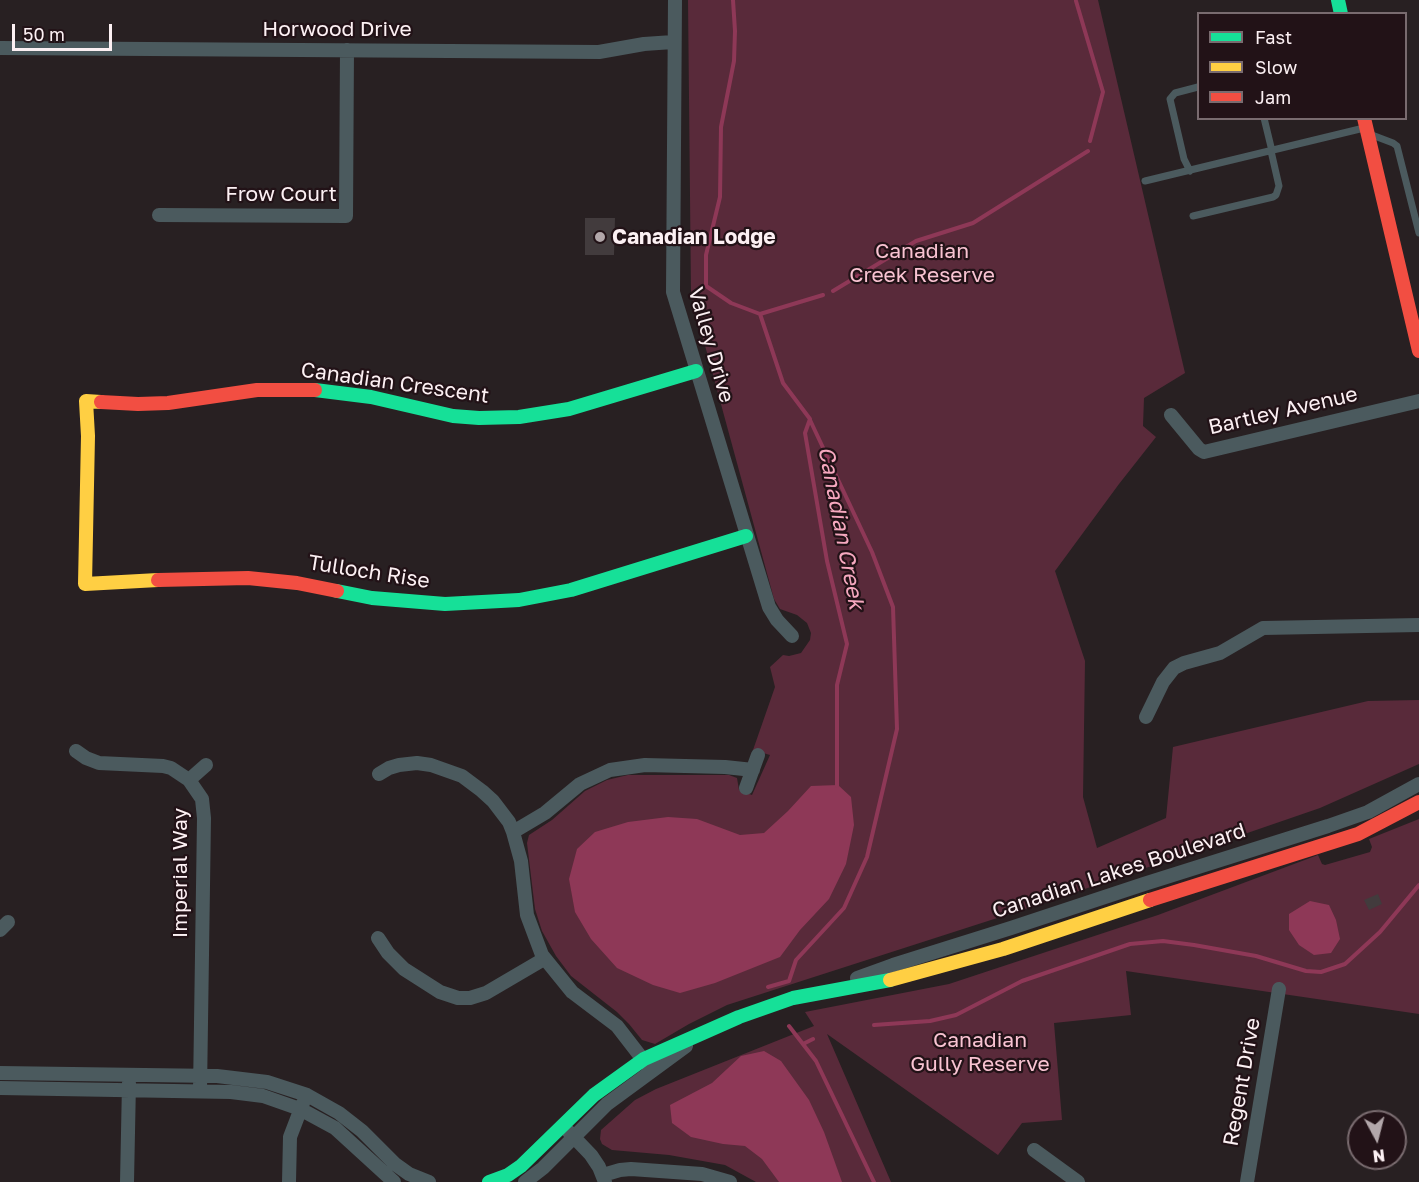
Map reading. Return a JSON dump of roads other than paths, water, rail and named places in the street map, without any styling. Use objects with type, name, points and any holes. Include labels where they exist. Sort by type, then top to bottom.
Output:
[{"type":"street","name":"Valley Drive","points":[[673,4],[672,285],[677,310],[772,614],[792,636]]},
{"type":"street","name":"Horwood Drive","points":[[0,48],[599,52],[644,44],[673,42]]},
{"type":"street","name":"Frow Court","points":[[159,215],[346,216],[347,50]]},
{"type":"street","points":[[1366,126],[1419,351]]},
{"type":"street","points":[[1405,291],[1419,288]]},
{"type":"street","name":"Canadian Crescent","points":[[85,584],[88,436],[86,401],[168,403],[251,391],[312,390],[370,397],[453,416],[519,417],[569,409],[696,371]]},
{"type":"street","name":"Bartley Avenue","points":[[1171,416],[1204,452],[1419,401]]},
{"type":"street","name":"Tulloch Rise","points":[[85,584],[203,578],[256,578],[297,582],[397,601],[445,604],[498,603],[571,590],[747,536]]},
{"type":"street","points":[[1146,717],[1163,682],[1174,668],[1221,653],[1263,628],[1419,625]]},
{"type":"street","name":"Imperial Way","points":[[76,751],[99,763],[168,767],[189,780],[202,799],[204,813],[200,1091]]},
{"type":"street","points":[[746,788],[758,755]]},
{"type":"street","points":[[379,774],[394,766],[413,763],[431,765],[455,773],[488,796],[502,812],[513,832],[521,861],[526,915],[532,934],[544,958],[572,992],[618,1026],[647,1065]]},
{"type":"street","points":[[189,780],[206,765]]},
{"type":"street","points":[[513,832],[545,813],[580,784],[610,770],[645,765],[753,770]]},
{"type":"street","name":"Canadian Lakes Boulevard","points":[[827,990],[893,965],[1328,826],[1368,812],[1419,784]]},
{"type":"street","name":"Canadian Lakes Boulevard","points":[[525,1182],[543,1168],[647,1065],[672,1045],[770,1005],[827,990],[888,980],[1003,948],[1358,834],[1419,802]]},
{"type":"street","points":[[378,938],[393,959],[408,972],[440,992],[458,998],[470,998],[486,993],[544,958]]},
{"type":"street","name":"Regent Drive","points":[[1247,1182],[1280,989]]},
{"type":"street","name":"Canadian Lakes Boulevard","points":[[489,1182],[508,1175],[521,1166],[594,1095],[647,1065]]},
{"type":"street","points":[[0,1073],[231,1077],[267,1082],[307,1095],[346,1118],[401,1169],[429,1182]]},
{"type":"street","points":[[127,1182],[129,1075]]},
{"type":"street","points":[[0,1088],[200,1091],[255,1095],[300,1109],[335,1128],[394,1182]]},
{"type":"street","points":[[289,1182],[290,1137],[307,1095]]},
{"type":"street","points":[[562,1125],[591,1155],[604,1178],[627,1169],[702,1174],[730,1182]]},
{"type":"street","points":[[1034,1150],[1078,1182]]},
{"type":"lane","points":[[1190,171],[1184,159],[1170,99],[1175,93],[1197,87]]},
{"type":"lane","points":[[1193,216],[1276,195],[1279,186],[1264,120]]},
{"type":"lane","points":[[1146,181],[1366,126],[1397,146],[1419,233]]},
{"type":"waterway","name":"Canadian Creek","points":[[733,0],[734,61],[721,127],[720,197],[706,255],[706,286],[731,303],[760,314],[783,383],[810,419],[805,433],[827,561],[847,644],[837,685],[837,786]]},
{"type":"waterway","points":[[1076,1],[1103,92],[1090,141]]},
{"type":"waterway","points":[[833,291],[916,241],[973,223],[1088,151]]},
{"type":"waterway","points":[[760,314],[823,295]]},
{"type":"waterway","points":[[768,987],[789,981],[796,960],[844,908],[867,857],[897,729],[893,607],[872,552],[810,420]]},
{"type":"waterway","points":[[874,1025],[930,1021],[956,1015],[1022,981],[1130,944],[1163,941],[1194,945],[1256,956],[1306,971],[1321,972],[1345,964],[1380,932],[1419,885]]},
{"type":"waterway","name":"Canadian Creek","points":[[789,1026],[816,1061],[874,1182]]},
{"type":"waterway","points":[[803,1044],[813,1039]]},
{"type":"place","name":"Canadian Lodge","points":[[600,237]]},
{"type":"park label","name":"Canadian Creek Reserve","points":[[922,263]]},
{"type":"park label","name":"Canadian Gully Reserve","points":[[980,1052]]}]
